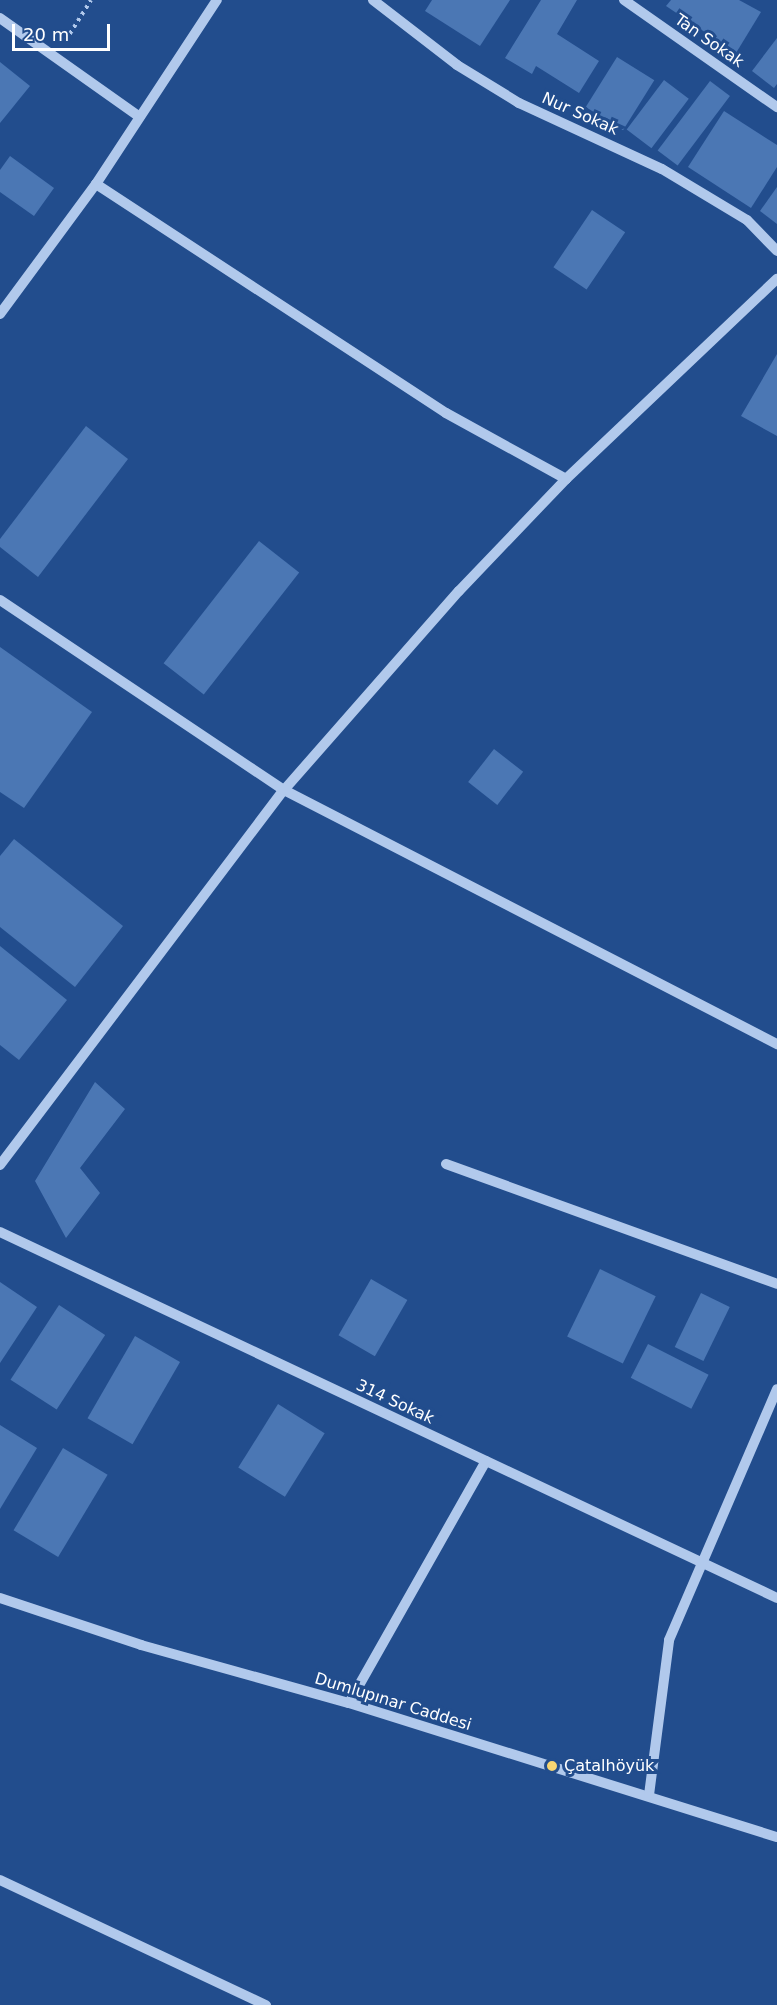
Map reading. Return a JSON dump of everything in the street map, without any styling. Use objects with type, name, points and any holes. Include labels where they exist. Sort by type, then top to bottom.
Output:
[{"type":"street","points":[[0,314],[96,183],[217,0]]},
{"type":"street","name":"Nur Sokak","points":[[373,0],[474,76],[519,103],[662,169],[747,220],[777,251]]},
{"type":"street","name":"Tan Sokak","points":[[624,0],[777,107]]},
{"type":"street","points":[[0,18],[140,117]]},
{"type":"street","points":[[96,183],[446,412],[566,479]]},
{"type":"street","points":[[0,1165],[284,790],[459,591],[566,479],[777,279]]},
{"type":"street","points":[[0,600],[284,790],[777,1044]]},
{"type":"street","points":[[446,1164],[777,1284]]},
{"type":"street","name":"314 Sokak","points":[[0,1232],[777,1598]]},
{"type":"street","points":[[649,1795],[669,1640],[705,1563],[777,1389]]},
{"type":"street","points":[[349,1703],[486,1461]]},
{"type":"street","name":"Dumlupınar Caddesi","points":[[0,1598],[141,1645],[349,1703],[649,1795],[777,1837]]},
{"type":"street","points":[[0,1880],[266,2005]]},
{"type":"path","points":[[55,57],[91,0]]},
{"type":"building","points":[[432,0],[510,0],[480,46],[425,11]]},
{"type":"building","points":[[541,0],[577,0],[557,34],[599,61],[579,93],[536,66],[532,74],[505,58]]},
{"type":"building","points":[[671,0],[739,0],[761,12],[736,53],[666,6]]},
{"type":"building","points":[[777,38],[777,84],[774,88],[752,71]]},
{"type":"building","points":[[617,57],[654,80],[623,130],[586,107]]},
{"type":"building","points":[[0,62],[30,86],[0,123]]},
{"type":"building","points":[[664,80],[689,99],[651,148],[627,130]]},
{"type":"building","points":[[710,81],[730,96],[678,166],[658,150]]},
{"type":"building","points":[[724,111],[777,145],[777,167],[751,208],[688,167]]},
{"type":"building","points":[[10,156],[54,188],[34,216],[0,192],[0,170]]},
{"type":"building","points":[[777,187],[777,224],[760,211]]},
{"type":"building","points":[[592,210],[625,232],[587,290],[553,267]]},
{"type":"building","points":[[777,354],[777,436],[741,416]]},
{"type":"building","points":[[86,426],[128,459],[38,577],[0,547],[0,539]]},
{"type":"building","points":[[259,541],[299,572],[204,695],[164,663]]},
{"type":"building","points":[[0,647],[92,712],[24,808],[0,792]]},
{"type":"building","points":[[494,749],[523,772],[497,805],[468,782]]},
{"type":"building","points":[[14,839],[123,926],[75,987],[0,927],[0,856]]},
{"type":"building","points":[[0,946],[67,1000],[19,1060],[0,1045]]},
{"type":"building","points":[[95,1082],[125,1109],[80,1168],[100,1193],[66,1238],[35,1181]]},
{"type":"building","points":[[600,1269],[656,1296],[623,1364],[567,1336]]},
{"type":"building","points":[[371,1279],[407,1300],[375,1356],[338,1335]]},
{"type":"building","points":[[0,1282],[37,1307],[0,1363]]},
{"type":"building","points":[[701,1293],[730,1307],[703,1361],[675,1347]]},
{"type":"building","points":[[59,1305],[105,1335],[57,1410],[11,1380]]},
{"type":"building","points":[[135,1336],[180,1362],[133,1444],[88,1418]]},
{"type":"building","points":[[648,1344],[709,1375],[691,1409],[631,1378]]},
{"type":"building","points":[[278,1404],[325,1433],[285,1497],[238,1468]]},
{"type":"building","points":[[0,1425],[37,1448],[0,1509]]},
{"type":"building","points":[[63,1448],[108,1475],[58,1557],[14,1530]]},
{"type":"place","name":"Çatalhöyük","points":[[552,1766]]}]
